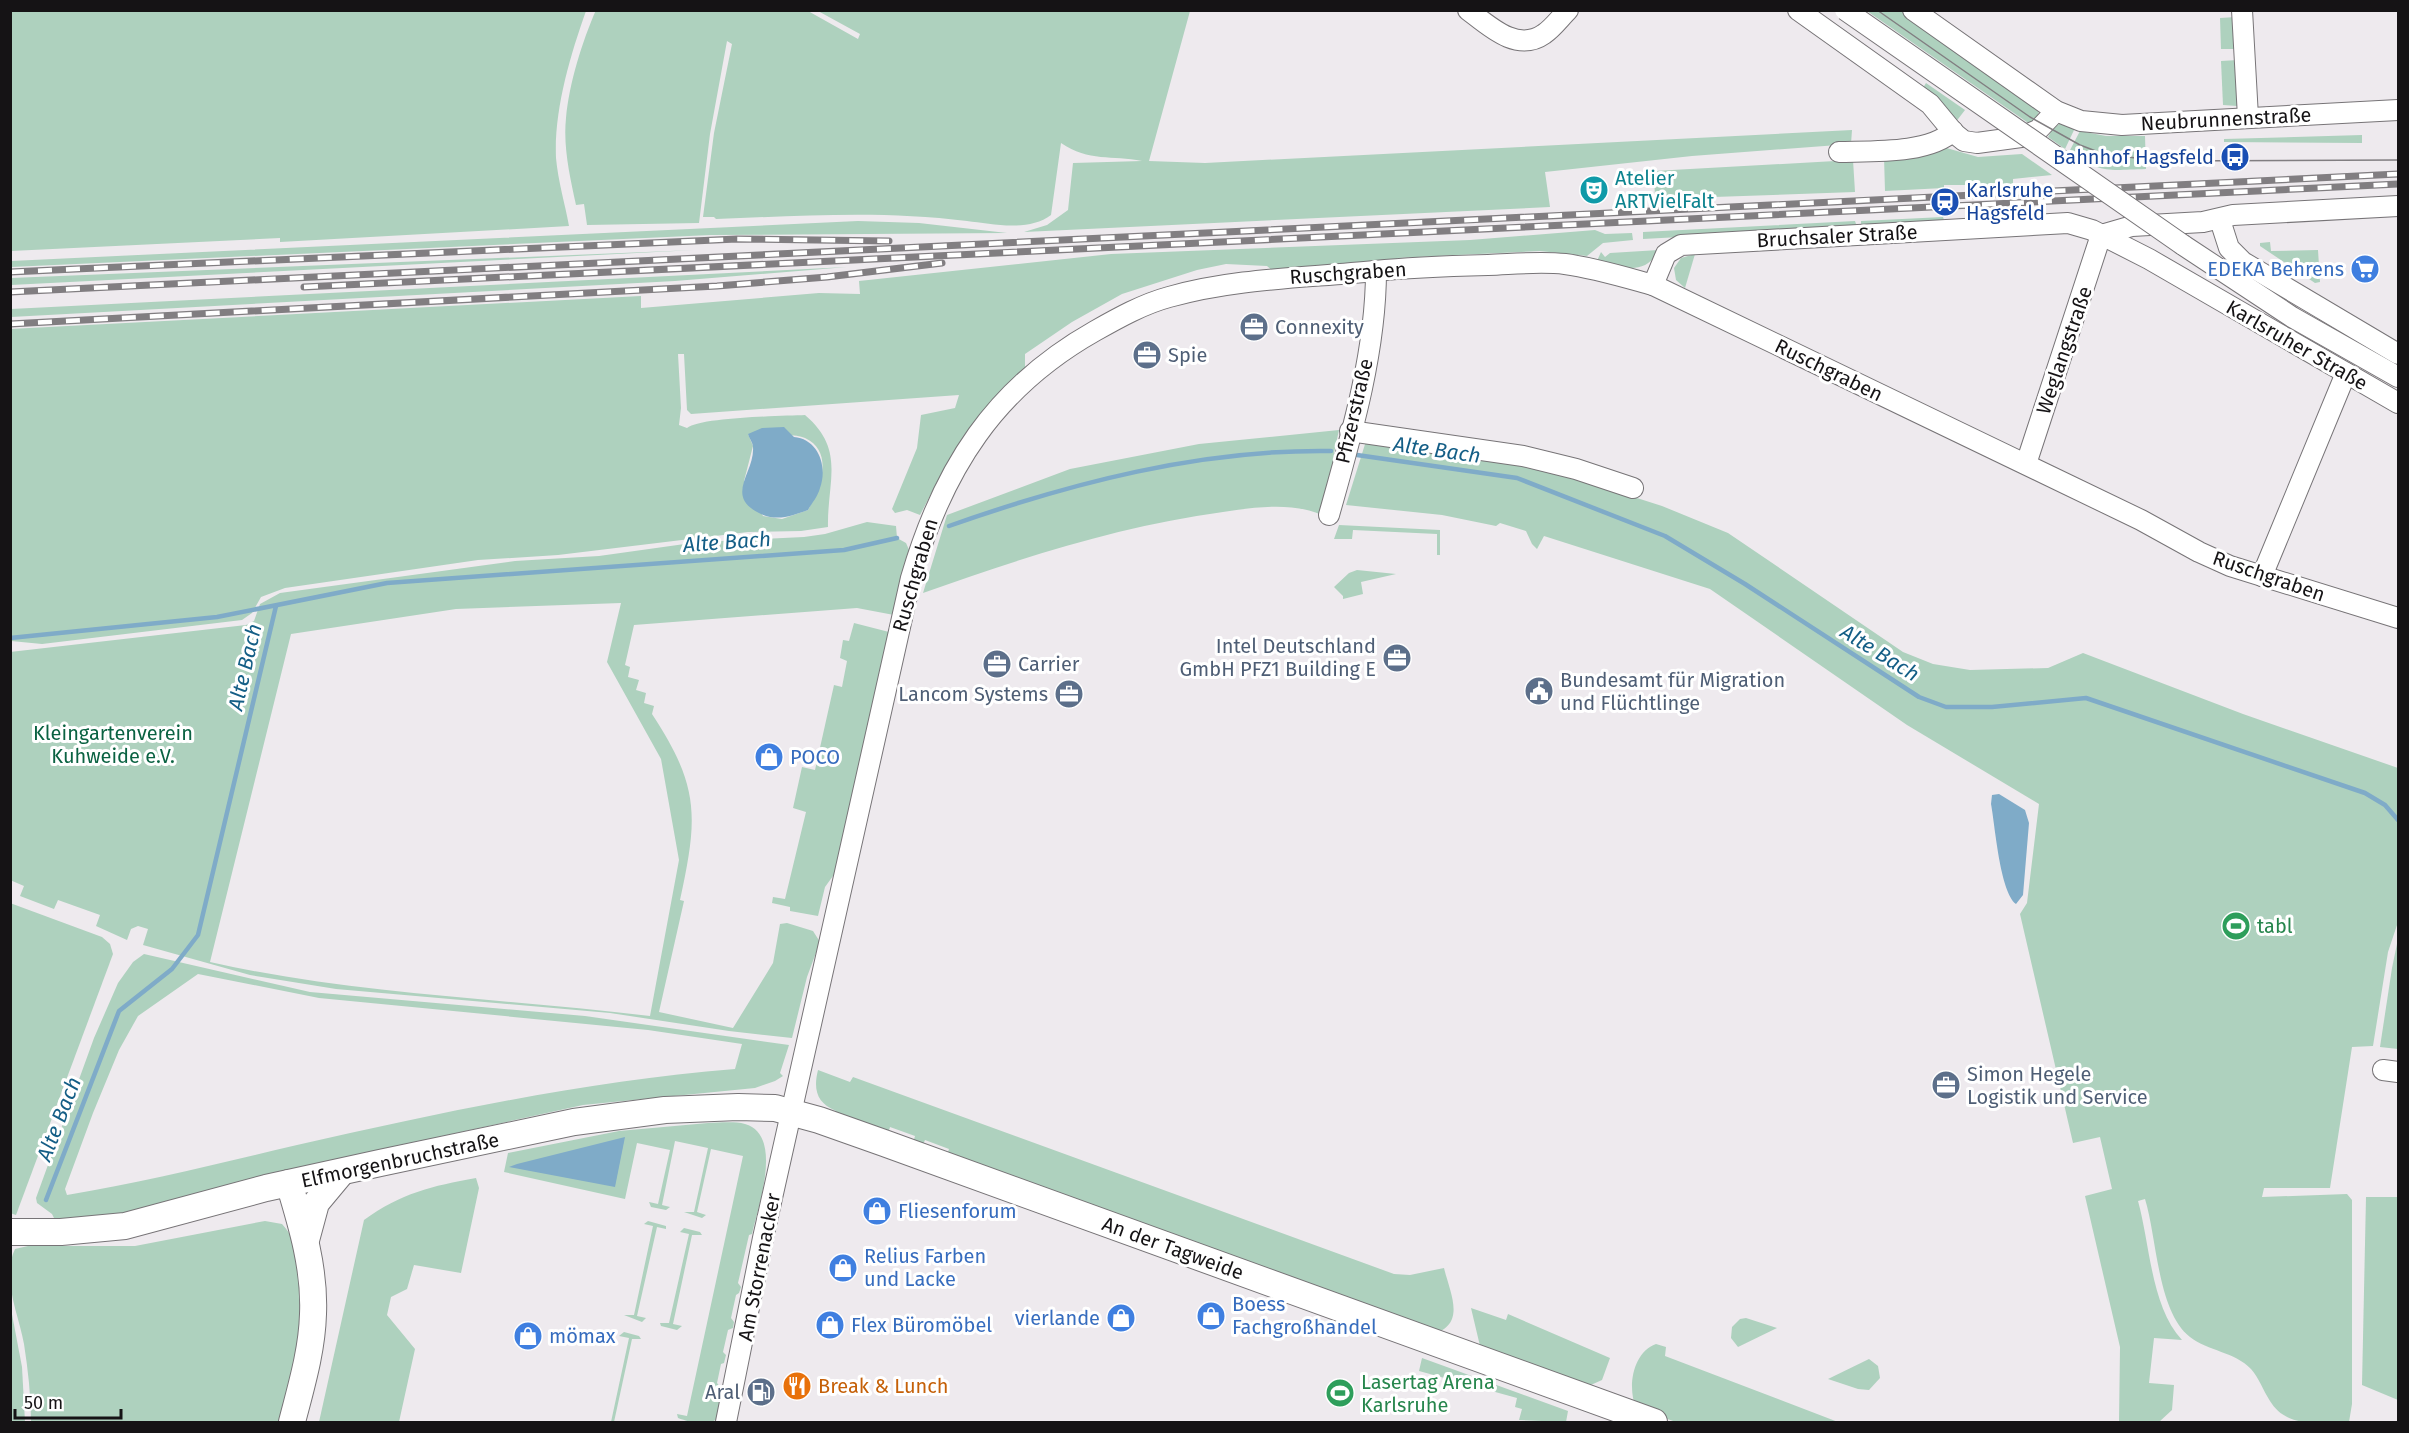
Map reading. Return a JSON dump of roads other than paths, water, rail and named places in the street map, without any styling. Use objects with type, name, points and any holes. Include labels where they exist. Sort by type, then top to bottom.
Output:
[{"type":"main road","name":"Elfmorgenbruchstraße","points":[[10,1232],[61,1232],[125,1226],[289,1183],[607,1117],[665,1110],[738,1107],[792,1112]]},
{"type":"main road","name":"An der Tagweide","points":[[792,1112],[1654,1422]]},
{"type":"main road","points":[[306,1240],[316,1203],[341,1173]]},
{"type":"main road","points":[[289,1183],[306,1240],[311,1270],[313,1315],[306,1366],[292,1422]]},
{"type":"street","points":[[1468,10],[1508,38],[1525,40],[1544,34],[1568,10]]},
{"type":"street","points":[[1798,10],[1930,104],[1964,141],[1977,143],[2021,137],[2038,130],[2056,111],[1913,10]]},
{"type":"street","name":"Karlsruher Straße","points":[[1845,10],[2158,229],[2292,317],[2391,373]]},
{"type":"street","points":[[2242,10],[2248,117]]},
{"type":"street","name":"Neubrunnenstraße","points":[[2056,111],[2081,121],[2104,125],[2398,110]]},
{"type":"street","points":[[1839,152],[1922,147],[1944,139],[1953,131]]},
{"type":"street","points":[[2102,235],[2132,226],[2220,220],[2233,215],[2398,206]]},
{"type":"street","points":[[2220,220],[2229,248],[2243,262],[2390,350]]},
{"type":"street","name":"Bruchsaler Straße","points":[[1653,285],[1666,254],[1681,245],[2068,223],[2081,225],[2102,235]]},
{"type":"street","name":"Karlsruher Straße","points":[[2102,235],[2150,259],[2398,403]]},
{"type":"street","name":"Weglangstraße","points":[[2026,464],[2102,235]]},
{"type":"street","name":"Ruschgraben","points":[[792,1112],[910,578],[945,485],[973,439],[1004,400],[1035,372],[1077,341],[1126,313],[1167,297],[1257,279],[1542,263],[1588,268],[1653,285],[2026,464],[2199,552],[2262,576],[2398,618]]},
{"type":"street","name":"Pfizerstraße","points":[[1329,515],[1376,311],[1376,271]]},
{"type":"street","points":[[2262,576],[2346,374]]},
{"type":"street","points":[[1350,431],[1523,456],[1576,468],[1633,488]]},
{"type":"street","name":"Am Storrenacker","points":[[726,1422],[792,1112]]},
{"type":"water","points":[[784,427],[794,437],[802,439],[815,448],[823,471],[818,494],[808,510],[778,518],[766,516],[749,506],[742,491],[752,456],[753,445],[748,434],[762,428]]},
{"type":"water","points":[[1999,794],[2025,810],[2029,823],[2023,895],[2016,904],[2010,897],[2006,886],[1996,842],[1991,804],[1992,795]]},
{"type":"water","points":[[625,1137],[615,1187],[509,1167],[517,1164]]},
{"type":"waterway","name":"Alte Bach","points":[[949,526],[1042,496],[1137,472],[1234,456],[1331,451]]},
{"type":"waterway","name":"Alte Bach","points":[[1357,455],[1517,478],[1665,536],[1745,584],[1919,697],[1946,707],[1992,707],[2086,698],[2365,793],[2385,805],[2398,820]]},
{"type":"waterway","name":"Alte Bach","points":[[10,638],[217,617],[387,583],[844,550],[897,538]]},
{"type":"waterway","name":"Alte Bach","points":[[46,1200],[119,1011],[172,969],[198,935],[276,606]]},
{"type":"tram line","points":[[1877,10],[2030,117],[2080,145],[2101,153],[2156,161],[2398,160]]},
{"type":"railway","points":[[10,292],[2398,174]]},
{"type":"railway","points":[[304,287],[2398,184]]},
{"type":"railway","points":[[10,272],[737,239],[889,241]]},
{"type":"railway","points":[[10,324],[717,286],[827,277],[942,263]]},
{"type":"place","name":"Bahnhof Hagsfeld","points":[[2235,157]]},
{"type":"place","name":"Atelier ARTVielFalt","points":[[1594,190]]},
{"type":"place","name":"Karlsruhe Hagsfeld","points":[[1945,202]]},
{"type":"place","name":"EDEKA Behrens","points":[[2365,269]]},
{"type":"place","name":"Connexity","points":[[1254,327]]},
{"type":"place","name":"Spie","points":[[1147,355]]},
{"type":"place","name":"Intel Deutschland GmbH PFZ1 Building E","points":[[1397,658]]},
{"type":"place","name":"Carrier","points":[[997,664]]},
{"type":"place","name":"Bundesamt für Migration und Flüchtlinge","points":[[1539,691]]},
{"type":"place","name":"Lancom Systems","points":[[1069,694]]},
{"type":"place","name":"POCO","points":[[769,757]]},
{"type":"place","name":"tabl","points":[[2236,926]]},
{"type":"place","name":"Simon Hegele Logistik und Service","points":[[1946,1085]]},
{"type":"place","name":"Fliesenforum","points":[[877,1211]]},
{"type":"place","name":"Relius Farben und Lacke","points":[[843,1268]]},
{"type":"place","name":"Boess Fachgroßhandel","points":[[1211,1316]]},
{"type":"place","name":"vierlande","points":[[1121,1318]]},
{"type":"place","name":"Flex Büromöbel","points":[[830,1325]]},
{"type":"place","name":"mömax","points":[[528,1336]]},
{"type":"place","name":"Break & Lunch","points":[[797,1386]]},
{"type":"place","name":"Aral","points":[[761,1392]]},
{"type":"place","name":"Lasertag Arena Karlsruhe","points":[[1340,1393]]},
{"type":"park label","name":"Kleingartenverein Kuhweide e.V.","points":[[113,744]]}]
